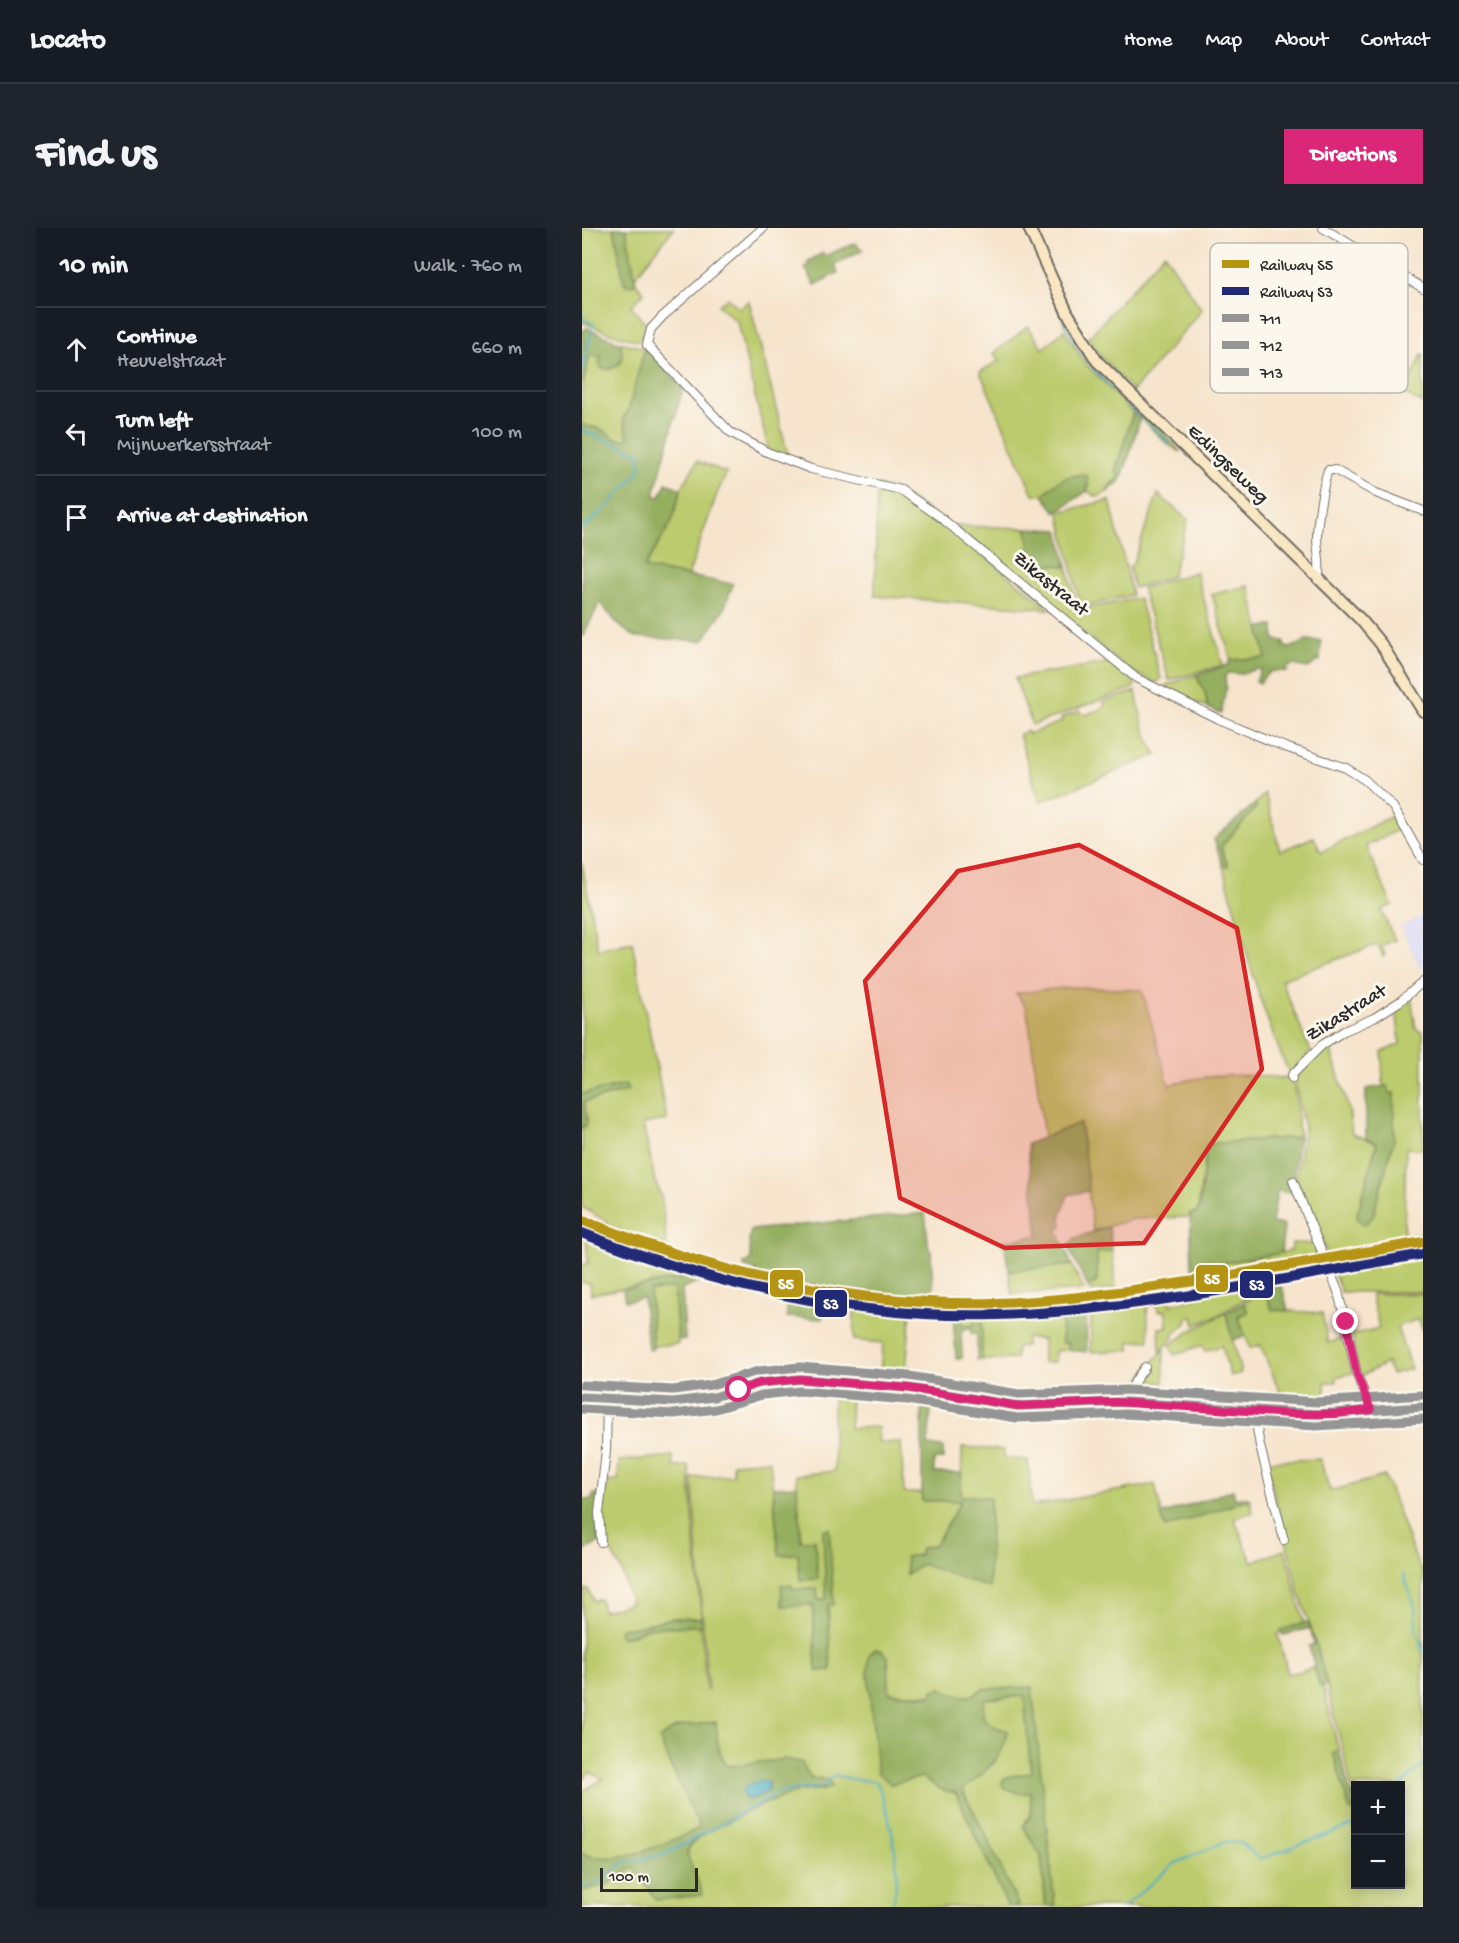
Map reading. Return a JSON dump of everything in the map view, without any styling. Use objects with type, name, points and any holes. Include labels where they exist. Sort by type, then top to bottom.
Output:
[{"type":"street","name":"Zikastraat","points":[[763,228],[662,316],[651,329],[647,345],[730,432],[767,452],[811,469],[901,490],[940,517],[1136,678],[1218,719],[1285,747],[1347,768],[1365,780],[1393,807],[1423,860]]},
{"type":"street","name":"Edingseweg","points":[[1029,228],[1077,331],[1089,351],[1107,372],[1361,620],[1381,644],[1423,711]]},
{"type":"street","points":[[1323,228],[1348,243]]},
{"type":"street","points":[[1408,279],[1423,288]]},
{"type":"street","points":[[1318,580],[1321,571],[1318,560],[1318,529],[1328,470],[1335,470],[1376,493],[1423,511]]},
{"type":"street","name":"Zikastraat","points":[[1292,1078],[1292,1075],[1322,1046],[1344,1031],[1374,1018],[1399,1002],[1423,982]]},
{"type":"street","points":[[1293,1181],[1338,1291],[1357,1375],[1371,1410]]},
{"type":"street","points":[[1126,1402],[1135,1381],[1145,1367]]},
{"type":"street","points":[[582,1397],[673,1402],[714,1397],[760,1383],[800,1379],[908,1388],[1018,1406],[1126,1402],[1254,1412],[1326,1414],[1423,1407]]},
{"type":"street","points":[[601,1542],[599,1513],[606,1451],[607,1399]]},
{"type":"street","points":[[1254,1412],[1263,1458],[1284,1539]]},
{"type":"highlighted area","points":[[1079,845],[1237,928],[1262,1069],[1144,1243],[1005,1248],[900,1198],[865,981],[958,871]]},
{"type":"shaded area","points":[[1423,915],[1423,973],[1401,927]]},
{"type":"green space","points":[[582,228],[614,228],[624,283],[629,285],[636,283],[644,293],[631,306],[649,325],[639,341],[582,322]]},
{"type":"green space","points":[[614,228],[626,228],[636,283],[629,286],[624,283]]},
{"type":"green space","points":[[626,228],[674,228],[635,277]]},
{"type":"green space","points":[[855,243],[863,250],[835,265],[838,273],[815,285],[805,268],[809,265],[807,262],[823,253],[825,256]]},
{"type":"green space","points":[[1164,253],[1202,310],[1133,391],[1103,359],[1088,338]]},
{"type":"green space","points":[[728,298],[739,308],[749,301],[789,459],[769,452],[737,322],[718,305]]},
{"type":"green space","points":[[1057,307],[1060,307],[1077,339],[1181,452],[1158,435],[1095,370],[1074,341]]},
{"type":"green space","points":[[1028,326],[1043,349],[1064,330],[1085,363],[1133,413],[1115,471],[1120,475],[1107,492],[1097,497],[1087,491],[1089,486],[1084,475],[1061,480],[1043,495],[1033,494],[980,372],[1000,360],[993,354]]},
{"type":"green space","points":[[587,328],[619,342],[622,358],[617,366],[602,369],[599,363],[601,357],[590,355],[582,389],[583,331]]},
{"type":"green space","points":[[619,342],[645,348],[628,411],[623,418],[628,437],[624,441],[614,438],[601,429],[582,425],[582,389],[590,355],[621,358],[622,348]]},
{"type":"green space","points":[[645,348],[683,388],[654,495],[660,497],[666,483],[681,489],[672,521],[644,568],[733,584],[724,609],[703,641],[636,637],[621,626],[600,602],[582,638],[582,425],[601,429],[614,438],[626,440],[628,437],[623,418],[628,411]]},
{"type":"green space","points":[[1423,353],[1423,404],[1404,394],[1408,393],[1408,385]]},
{"type":"green space","points":[[1133,413],[1140,419],[1124,472],[1119,482],[1107,492],[1120,475],[1115,472]]},
{"type":"green space","points":[[697,461],[727,473],[718,491],[688,576],[644,568],[672,521],[681,489]]},
{"type":"green space","points":[[1084,475],[1088,477],[1087,491],[1056,512],[1043,495],[1061,480]]},
{"type":"green space","points":[[877,485],[898,491],[927,510],[1050,609],[875,596]]},
{"type":"green space","points":[[1158,494],[1188,520],[1172,576],[1134,588],[1129,567],[1132,566]]},
{"type":"green space","points":[[1110,500],[1132,595],[1081,607],[1059,512]]},
{"type":"green space","points":[[954,526],[1027,528],[1032,563],[1067,566],[1078,610],[1139,598],[1161,679],[1153,682],[1128,669]]},
{"type":"green space","points":[[1027,528],[1059,530],[1067,566],[1032,564]]},
{"type":"green space","points":[[1196,572],[1223,665],[1169,680],[1142,588]]},
{"type":"green space","points":[[1249,586],[1266,658],[1231,660],[1212,594]]},
{"type":"green space","points":[[1274,626],[1274,639],[1284,641],[1284,646],[1289,648],[1305,640],[1321,641],[1320,661],[1315,661],[1308,668],[1294,665],[1287,667],[1287,672],[1271,672],[1265,675],[1260,683],[1256,681],[1261,669],[1241,674],[1227,673],[1221,714],[1207,707],[1206,695],[1196,675],[1228,665],[1231,660],[1266,658],[1259,627]]},
{"type":"green space","points":[[1112,662],[1133,680],[1135,685],[1133,688],[1032,725],[1015,678]]},
{"type":"green space","points":[[1196,675],[1206,695],[1207,707],[1166,690],[1167,685]]},
{"type":"green space","points":[[1136,691],[1146,732],[1157,755],[1040,802],[1019,735],[1027,731],[1029,734],[1063,721],[1061,718],[1080,711],[1085,715],[1104,708],[1104,701]]},
{"type":"green space","points":[[1265,793],[1280,851],[1314,837],[1321,852],[1394,815],[1401,828],[1366,846],[1392,905],[1381,910],[1395,940],[1382,946],[1385,955],[1383,957],[1378,945],[1373,946],[1281,980],[1311,1052],[1290,1075],[1260,998],[1223,866],[1228,865],[1222,845],[1256,808],[1256,803]]},
{"type":"green space","points":[[1256,803],[1256,808],[1222,845],[1228,866],[1223,866],[1214,839]]},
{"type":"green space","points":[[582,863],[598,950],[632,942],[667,1120],[643,1124],[655,1181],[662,1199],[667,1247],[607,1226],[608,1222],[582,1207],[582,1127],[586,1126],[587,1119],[584,1102],[627,1091],[626,1085],[582,1094]]},
{"type":"green space","points":[[1073,987],[1142,990],[1169,1085],[1200,1078],[1230,1075],[1292,1079],[1297,1105],[1299,1137],[1207,1144],[1197,1213],[1190,1213],[1190,1217],[1133,1219],[1093,1231],[1080,1124],[1044,1137],[1029,1022],[1026,1007],[1016,993]]},
{"type":"green space","points":[[1411,996],[1416,1029],[1423,1032],[1423,1149],[1406,1148],[1404,1237],[1423,1233],[1423,1239],[1328,1255],[1296,1179],[1304,1128],[1294,1077],[1331,1043],[1332,1054],[1349,1110],[1352,1134],[1377,1142],[1357,1215],[1394,1093],[1388,1093],[1383,1088],[1382,1052],[1400,1044],[1396,1007]]},
{"type":"green space","points":[[626,1085],[628,1091],[584,1102],[587,1119],[586,1126],[582,1127],[582,1094]]},
{"type":"green space","points":[[1387,1086],[1389,1093],[1394,1093],[1394,1139],[1373,1216],[1364,1224],[1358,1220],[1357,1215],[1377,1143],[1366,1139],[1366,1089]]},
{"type":"green space","points":[[1080,1123],[1089,1191],[1068,1195],[1061,1215],[1062,1227],[1057,1230],[1072,1265],[1009,1271],[1004,1241],[1038,1235],[1027,1144]]},
{"type":"green space","points":[[1299,1137],[1293,1177],[1296,1193],[1277,1191],[1272,1223],[1284,1225],[1281,1253],[1192,1268],[1190,1213],[1197,1213],[1199,1207],[1207,1144]]},
{"type":"green space","points":[[925,1213],[929,1250],[931,1251],[933,1290],[925,1290],[925,1298],[824,1287],[755,1274],[756,1270],[744,1267],[744,1263],[751,1261],[749,1240],[751,1230]]},
{"type":"green space","points":[[1109,1227],[1112,1251],[1097,1252],[1097,1280],[1094,1284],[1087,1285],[1068,1246],[1075,1238]]},
{"type":"green space","points":[[586,1237],[694,1271],[695,1276],[591,1294],[590,1283],[582,1283],[582,1265],[588,1264]]},
{"type":"green space","points":[[1292,1243],[1317,1244],[1321,1255],[1192,1277],[1192,1268],[1281,1253],[1292,1250]]},
{"type":"green space","points":[[1423,1250],[1423,1292],[1341,1292],[1331,1265]]},
{"type":"green space","points":[[1112,1251],[1116,1288],[1091,1291],[1087,1285],[1094,1284],[1097,1280],[1097,1252]]},
{"type":"green space","points":[[1072,1265],[1084,1290],[1012,1294],[1009,1271]]},
{"type":"green space","points":[[1326,1265],[1328,1268],[1275,1277],[1274,1284],[1217,1316],[1195,1325],[1193,1317],[1188,1318],[1173,1335],[1174,1338],[1160,1351],[1159,1328],[1167,1327],[1166,1311],[1159,1311],[1158,1306],[1147,1306],[1149,1340],[1130,1342],[1130,1350],[1091,1352],[1091,1307],[1169,1295],[1170,1305],[1195,1298],[1195,1289]]},
{"type":"green space","points":[[694,1271],[706,1273],[704,1282],[682,1289],[685,1339],[678,1340],[674,1288],[650,1291],[653,1349],[648,1350],[643,1298],[625,1301],[623,1289],[694,1276]]},
{"type":"green space","points":[[1274,1285],[1282,1286],[1288,1311],[1272,1310],[1265,1289]]},
{"type":"green space","points":[[674,1287],[678,1344],[653,1346],[650,1291]]},
{"type":"green space","points":[[1265,1289],[1272,1310],[1322,1313],[1328,1343],[1348,1337],[1353,1373],[1336,1377],[1337,1382],[1325,1382],[1326,1408],[1287,1408],[1260,1345],[1250,1348],[1238,1316],[1247,1312],[1244,1303]]},
{"type":"green space","points":[[787,1294],[825,1300],[822,1319],[787,1317]]},
{"type":"green space","points":[[1371,1294],[1423,1294],[1423,1332],[1418,1319],[1397,1327],[1411,1369],[1391,1374],[1387,1363],[1359,1377],[1352,1335],[1379,1328]]},
{"type":"green space","points":[[1244,1303],[1248,1312],[1238,1316],[1245,1336],[1232,1340],[1226,1313]]},
{"type":"green space","points":[[854,1304],[911,1310],[905,1382],[879,1380],[883,1343],[854,1340]]},
{"type":"green space","points":[[1086,1308],[1087,1352],[1068,1350],[1068,1343],[1062,1343],[1061,1310]]},
{"type":"green space","points":[[1061,1310],[1062,1342],[1068,1343],[1068,1350],[1055,1351],[1055,1362],[1043,1363],[1043,1340],[1026,1337],[1026,1346],[1017,1347],[1016,1359],[982,1360],[982,1323],[973,1326],[962,1325],[962,1312]]},
{"type":"green space","points":[[953,1312],[962,1312],[962,1325],[972,1326],[973,1323],[982,1323],[982,1360],[977,1360],[977,1334],[972,1334],[971,1329],[961,1330],[962,1358],[956,1359]]},
{"type":"green space","points":[[1226,1313],[1241,1373],[1230,1376],[1222,1346],[1205,1351],[1202,1345],[1174,1355],[1170,1345],[1192,1330]]},
{"type":"green space","points":[[1164,1350],[1164,1383],[1151,1382],[1146,1398],[1131,1397],[1147,1368]]},
{"type":"green space","points":[[833,1386],[851,1387],[850,1428],[878,1427],[879,1443],[901,1442],[904,1493],[922,1493],[922,1501],[961,1501],[935,1545],[921,1548],[920,1555],[906,1557],[907,1575],[922,1564],[989,1587],[990,1497],[961,1496],[962,1447],[1004,1450],[1004,1458],[1028,1460],[1032,1506],[1155,1484],[1165,1528],[1250,1499],[1253,1512],[1234,1518],[1252,1562],[1285,1550],[1304,1623],[1282,1630],[1278,1634],[1288,1674],[1314,1668],[1320,1686],[1323,1686],[1339,1751],[1334,1753],[1351,1811],[1351,1889],[1405,1889],[1405,1781],[1351,1781],[1351,1784],[1318,1650],[1299,1593],[1266,1461],[1320,1459],[1330,1491],[1385,1476],[1419,1568],[1423,1567],[1423,1907],[1055,1907],[1031,1688],[983,1689],[971,1696],[889,1693],[888,1657],[868,1675],[891,1784],[922,1777],[940,1789],[956,1793],[1008,1907],[582,1907],[582,1891],[608,1884],[634,1867],[703,1895],[688,1855],[693,1844],[719,1826],[772,1801],[800,1791],[825,1790],[821,1778],[811,1779],[806,1770],[728,1766],[717,1740],[716,1722],[677,1727],[659,1739],[700,1828],[642,1852],[613,1857],[582,1854],[582,1792],[603,1779],[590,1772],[582,1779],[582,1598],[585,1596],[583,1590],[588,1589],[594,1601],[600,1599],[603,1611],[631,1603],[621,1569],[604,1540],[599,1542],[602,1482],[618,1481],[619,1461],[673,1456],[674,1467],[689,1466],[701,1618],[672,1618],[636,1627],[626,1627],[629,1637],[647,1628],[701,1626],[706,1690],[708,1690],[692,1478],[733,1475],[733,1463],[770,1460],[779,1555],[798,1554],[815,1540],[801,1541],[796,1475],[835,1471]],"holes":[[[829,1529],[833,1604],[828,1604],[831,1670],[817,1671],[813,1604],[781,1585],[792,1589],[817,1588],[818,1600],[827,1599],[823,1530]]]},
{"type":"green space","points":[[922,1394],[943,1396],[943,1406],[934,1405],[931,1409],[928,1446],[943,1447],[943,1459],[934,1459],[934,1473],[961,1473],[961,1496],[990,1497],[989,1588],[922,1564],[907,1575],[906,1557],[920,1555],[921,1548],[935,1545],[961,1501],[922,1501]]},
{"type":"green space","points":[[797,1486],[801,1541],[815,1540],[818,1579],[800,1580],[798,1554],[779,1555],[773,1487]]},
{"type":"green space","points":[[1233,1490],[1235,1499],[1244,1497],[1250,1499],[1165,1528],[1161,1515]]},
{"type":"green space","points":[[598,1493],[599,1542],[582,1553],[582,1499],[592,1500],[593,1495]]},
{"type":"green space","points":[[829,1529],[834,1604],[828,1605],[831,1670],[816,1671],[813,1605],[782,1606],[781,1585],[792,1585],[793,1589],[817,1588],[818,1600],[826,1599],[823,1530]]},
{"type":"green space","points":[[672,1618],[701,1618],[701,1626],[647,1628],[623,1638],[619,1633],[621,1628],[636,1627]]},
{"type":"green space","points":[[1308,1622],[1318,1650],[1327,1685],[1320,1687],[1309,1646],[1314,1644],[1310,1628],[1283,1635],[1281,1630]]},
{"type":"green space","points":[[875,1649],[881,1650],[888,1657],[889,1693],[931,1696],[934,1690],[942,1688],[951,1694],[971,1696],[983,1689],[1032,1687],[1055,1907],[1046,1907],[1041,1856],[1023,1826],[1031,1815],[1030,1792],[1020,1794],[1003,1787],[1002,1782],[1007,1777],[1031,1773],[1024,1696],[984,1699],[983,1718],[995,1727],[1008,1731],[1006,1740],[991,1765],[962,1790],[985,1833],[1019,1907],[1008,1907],[956,1793],[940,1789],[922,1777],[891,1784],[877,1772],[868,1675],[869,1655]]},
{"type":"green space","points":[[1024,1695],[1031,1773],[1007,1777],[1002,1782],[1030,1792],[1032,1816],[1026,1820],[1028,1835],[1041,1856],[1046,1907],[1019,1907],[962,1789],[995,1762],[1008,1731],[995,1727],[983,1718],[983,1699]]},
{"type":"green space","points":[[716,1722],[720,1751],[728,1766],[785,1759],[801,1762],[811,1779],[829,1780],[831,1788],[799,1791],[757,1807],[708,1832],[690,1844],[687,1854],[703,1895],[656,1900],[634,1867],[608,1884],[582,1891],[582,1854],[613,1857],[642,1852],[700,1828],[659,1739],[672,1730]]},
{"type":"green space","points":[[1339,1751],[1351,1795],[1351,1811],[1350,1811],[1333,1753]]},
{"type":"water","points":[[762,1780],[768,1782],[768,1791],[760,1796],[745,1799],[742,1791],[744,1788]]},
{"type":"waterway","points":[[1061,312],[1070,332],[1093,368],[1170,444]]},
{"type":"waterway","points":[[583,318],[594,325],[593,327]]},
{"type":"waterway","points":[[582,372],[592,330]]},
{"type":"waterway","points":[[582,430],[641,454],[637,474],[603,511],[582,529]]},
{"type":"waterway","points":[[1403,1574],[1415,1606],[1416,1629],[1423,1652]]},
{"type":"waterway","points":[[1405,1781],[1423,1765]]},
{"type":"waterway","points":[[822,1787],[834,1775],[877,1782],[887,1810],[896,1861],[897,1878],[891,1907]]},
{"type":"waterway","points":[[582,1887],[599,1882],[623,1863],[666,1854],[771,1797],[774,1793],[818,1788]]},
{"type":"waterway","points":[[1124,1907],[1174,1864],[1224,1842],[1241,1843],[1260,1859],[1351,1826]]},
{"type":"rail line","name":"S5","points":[[582,1220],[683,1256],[785,1283],[837,1293],[943,1303],[1022,1302],[1096,1295],[1423,1242]]},
{"type":"rail line","name":"S3","points":[[582,1233],[682,1269],[785,1295],[838,1305],[944,1315],[997,1315],[1104,1307],[1211,1292],[1423,1254]]},
{"type":"transit line","name":"713","points":[[583,1385],[673,1390],[711,1385],[758,1371],[800,1367],[909,1376],[1019,1394],[1127,1390],[1317,1402],[1422,1395]]},
{"type":"transit line","name":"711","points":[[582,1397],[673,1402],[714,1397],[760,1383],[800,1379],[908,1388],[1018,1406],[1126,1402],[1317,1414],[1423,1407]]},
{"type":"transit line","name":"712","points":[[582,1409],[674,1414],[716,1409],[762,1395],[800,1391],[907,1400],[1017,1418],[1126,1414],[1316,1426],[1423,1419]]},
{"type":"route","points":[[739,1390],[760,1383],[800,1379],[908,1388],[1018,1406],[1115,1402],[1292,1414],[1359,1413],[1371,1410],[1360,1386],[1346,1322]]}]
